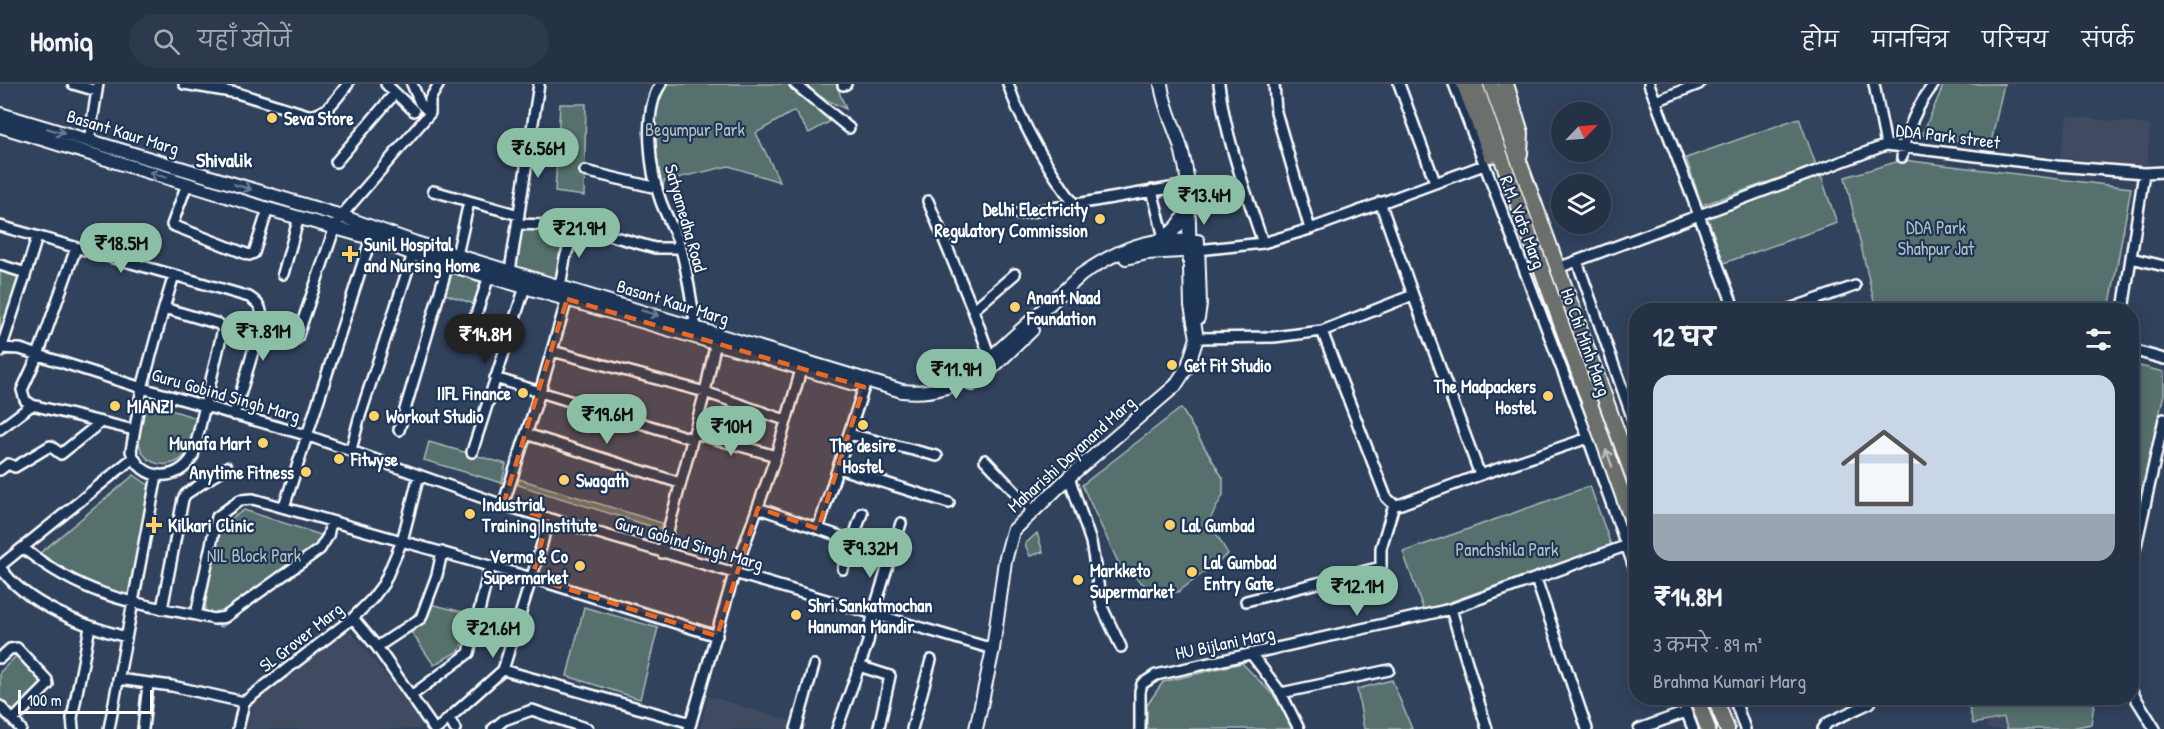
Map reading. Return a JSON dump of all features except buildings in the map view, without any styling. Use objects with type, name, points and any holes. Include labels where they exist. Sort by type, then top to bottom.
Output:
[{"type":"main road","name":"Maharishi Dayanand Marg","points":[[1161,84],[1166,110],[1182,151],[1188,185],[1200,304],[1196,325]]},
{"type":"main road","name":"Maharishi Dayanand Marg","points":[[976,729],[993,649],[1009,541],[1017,525],[1069,477],[1175,387],[1188,366],[1197,338],[1191,306],[1190,268],[1194,246],[1192,168],[1185,140],[1171,107],[1167,84]]},
{"type":"main road","points":[[1464,84],[1500,176],[1516,198]]},
{"type":"main road","points":[[1475,84],[1516,198]]},
{"type":"main road","name":"Ho Chi Minh Marg","points":[[1491,84],[1629,465]]},
{"type":"main road","points":[[1506,84],[1521,133],[1520,159]]},
{"type":"main road","name":"Basant Kaur Marg","points":[[0,124],[89,141],[338,221],[510,271],[694,332],[902,391],[939,390],[951,387],[972,375],[1081,275],[1118,254],[1162,243],[1194,246]]},
{"type":"main road","name":"Basant Kaur Marg","points":[[0,124],[268,209],[299,217],[338,221],[371,238],[413,254],[567,299],[694,332]]},
{"type":"main road","name":"Ho Chi Minh Marg","points":[[1516,198],[1629,513]]},
{"type":"main road","points":[[1189,202],[1182,220],[1162,243],[1190,268]]},
{"type":"main road","name":"Basant Kaur Marg","points":[[717,339],[801,369],[903,398],[941,397],[965,388],[986,374],[1084,280],[1098,270],[1162,243]]},
{"type":"main road","points":[[1699,705],[1708,729]]},
{"type":"main road","points":[[1717,705],[1726,729]]},
{"type":"street","points":[[73,84],[97,88],[89,141]]},
{"type":"street","points":[[184,84],[238,88],[315,116],[323,113],[348,84]]},
{"type":"street","points":[[386,84],[414,111]]},
{"type":"street","points":[[412,84],[420,103],[430,113]]},
{"type":"street","points":[[258,330],[293,340],[297,338],[338,221],[430,113],[430,99],[439,84]]},
{"type":"street","points":[[510,271],[539,84]]},
{"type":"street","points":[[795,84],[849,128]]},
{"type":"street","points":[[1008,84],[1017,111],[1045,163],[1074,204]]},
{"type":"street","points":[[1219,84],[1223,119],[1263,243]]},
{"type":"street","points":[[1274,84],[1276,112],[1310,229]]},
{"type":"street","points":[[1399,84],[1435,182]]},
{"type":"street","name":"R.M. Vats Marg","points":[[1454,84],[1629,552]]},
{"type":"street","points":[[1649,84],[1732,303]]},
{"type":"street","points":[[1656,101],[1700,84]]},
{"type":"street","points":[[1874,84],[1886,145]]},
{"type":"street","points":[[1903,152],[1912,125],[1927,93],[1934,84]]},
{"type":"street","name":"Satyamedha Road","points":[[658,85],[650,120],[651,151],[661,202],[681,248],[694,332]]},
{"type":"street","points":[[336,162],[395,93]]},
{"type":"street","name":"DDA Park street","points":[[1557,268],[1886,145],[1903,152],[2144,173],[2164,172]]},
{"type":"street","points":[[1194,246],[1263,243],[1310,229],[1484,165]]},
{"type":"street","points":[[585,171],[657,188]]},
{"type":"street","points":[[2124,303],[2144,173]]},
{"type":"street","points":[[187,184],[172,225],[249,255],[254,253],[268,209]]},
{"type":"street","points":[[1018,214],[1188,185]]},
{"type":"street","points":[[1152,190],[1162,243]]},
{"type":"street","points":[[433,191],[518,219],[576,226],[655,248],[681,248]]},
{"type":"street","points":[[928,201],[990,357]]},
{"type":"street","points":[[458,255],[469,202]]},
{"type":"street","points":[[1380,202],[1480,475]]},
{"type":"street","points":[[282,274],[299,217]]},
{"type":"street","points":[[0,226],[249,297],[260,308],[258,330],[234,415]]},
{"type":"street","points":[[560,287],[565,258],[576,226]]},
{"type":"street","points":[[0,349],[37,237]]},
{"type":"street","points":[[284,507],[371,238]]},
{"type":"street","points":[[76,248],[38,355],[22,390],[25,400],[32,405],[134,430]]},
{"type":"street","points":[[351,450],[413,254]]},
{"type":"street","points":[[2131,258],[2164,266]]},
{"type":"street","points":[[1577,261],[1629,409]]},
{"type":"street","points":[[399,430],[448,264]]},
{"type":"street","points":[[0,265],[26,273]]},
{"type":"street","points":[[973,310],[1015,274]]},
{"type":"street","points":[[164,308],[219,324],[223,329],[193,456],[187,466],[166,476],[146,471],[133,458],[131,451],[142,388],[164,308],[174,275]]},
{"type":"street","points":[[472,327],[489,276]]},
{"type":"street","points":[[1806,303],[1855,286]]},
{"type":"street","points":[[472,452],[525,287]]},
{"type":"street","points":[[1197,338],[1274,337],[1322,331],[1413,295]]},
{"type":"street","points":[[503,505],[540,392],[567,299]]},
{"type":"street","points":[[1322,331],[1386,497],[1394,505]]},
{"type":"street","points":[[662,553],[717,339]]},
{"type":"street","name":"Guru Gobind Singh Marg","points":[[0,349],[20,349],[142,388],[306,435],[503,505],[993,649]]},
{"type":"street","points":[[552,351],[705,392],[785,420]]},
{"type":"street","points":[[2139,352],[2164,359]]},
{"type":"street","points":[[503,670],[690,726],[735,574],[776,456],[801,369]]},
{"type":"street","points":[[495,378],[693,436],[776,456]]},
{"type":"street","points":[[818,529],[864,387]]},
{"type":"street","points":[[0,429],[32,405]]},
{"type":"street","points":[[2139,532],[2164,419]]},
{"type":"street","points":[[0,470],[8,464],[15,467],[50,446],[61,454],[101,422]]},
{"type":"street","points":[[526,434],[680,483]]},
{"type":"street","points":[[849,434],[937,456]]},
{"type":"street","points":[[1394,505],[1588,438]]},
{"type":"street","points":[[126,637],[90,627],[50,608],[12,582],[0,567],[133,458]]},
{"type":"street","points":[[985,460],[1033,511]]},
{"type":"street","points":[[162,609],[183,499],[186,494],[226,467]]},
{"type":"street","points":[[838,468],[949,502]]},
{"type":"street","points":[[109,729],[157,475]]},
{"type":"street","name":"SL Grover Marg","points":[[244,702],[352,618],[384,584],[402,542],[419,475]]},
{"type":"street","points":[[1069,477],[1096,561],[1102,607],[1121,647]]},
{"type":"street","points":[[196,615],[217,517],[240,500],[253,499],[532,578],[717,636]]},
{"type":"street","points":[[1246,601],[1381,567],[1382,548],[1394,505]]},
{"type":"street","points":[[758,508],[851,540]]},
{"type":"street","points":[[843,568],[862,513]]},
{"type":"street","points":[[352,618],[377,647],[436,729],[503,670],[548,518]]},
{"type":"street","points":[[23,548],[77,584],[108,597],[214,619],[225,617],[320,549],[328,536],[331,521]]},
{"type":"street","points":[[837,729],[868,642],[873,614],[901,523]]},
{"type":"street","name":"HU Bijlani Marg","points":[[1140,729],[1142,684],[1156,675],[1451,609],[1627,546]]},
{"type":"street","points":[[377,647],[421,618],[437,575],[442,552]]},
{"type":"street","points":[[411,696],[469,653],[490,566]]},
{"type":"street","points":[[1536,579],[1587,729]]},
{"type":"street","points":[[1451,609],[1487,729]]},
{"type":"street","points":[[74,729],[72,718],[90,627]]},
{"type":"street","points":[[0,658],[10,649],[17,648],[47,680],[48,685],[13,720]]},
{"type":"street","points":[[1252,655],[1281,693],[1299,729]]},
{"type":"street","points":[[912,729],[931,660]]},
{"type":"street","points":[[796,729],[814,665]]},
{"type":"street","points":[[859,666],[890,676],[879,727]]},
{"type":"street","points":[[1281,693],[1389,670]]},
{"type":"street","points":[[118,679],[172,686],[244,702],[238,729]]},
{"type":"street","points":[[143,729],[148,684]]},
{"type":"street","points":[[2139,704],[2155,729]]},
{"type":"street","points":[[1684,705],[1693,729]]},
{"type":"street","points":[[1736,705],[1745,729]]},
{"type":"street","points":[[1823,729],[1827,723],[1866,705]]},
{"type":"street","points":[[0,706],[21,729]]},
{"type":"street","points":[[493,729],[504,720],[532,710],[588,729]]},
{"type":"street","points":[[1639,729],[1686,712]]},
{"type":"street","points":[[448,718],[455,729]]},
{"type":"highlighted area","points":[[567,299],[864,387],[818,529],[758,508],[717,636],[532,578],[548,518],[503,505]]},
{"type":"shaded area","points":[[2068,116],[2150,125],[2147,168],[2060,157]]},
{"type":"shaded area","points":[[350,631],[423,721],[419,729],[247,729],[252,700]]},
{"type":"shaded area","points":[[708,696],[794,722],[791,729],[700,729]]},
{"type":"shaded area","points":[[2004,718],[2007,729],[1987,729],[1986,722]]},
{"type":"green space","name":"Begumpur Park","points":[[661,84],[836,84],[846,109],[812,93],[840,116],[809,133],[794,111],[756,133],[780,182],[729,166],[664,181],[661,202],[650,120]]},
{"type":"green space","points":[[1944,84],[2004,84],[1990,147],[1922,135]]},
{"type":"green space","points":[[560,104],[586,104],[584,196],[555,192]]},
{"type":"green space","points":[[1799,118],[1816,165],[1702,205],[1686,158]]},
{"type":"green space","name":"DDA Park Shahpur Jat","points":[[1903,160],[2131,188],[2110,303],[1874,303],[1845,177]]},
{"type":"green space","points":[[1821,176],[1837,223],[1724,263],[1707,216]]},
{"type":"green space","points":[[517,224],[576,226],[556,285],[510,271]]},
{"type":"green space","points":[[0,271],[20,277],[1,336],[0,336]]},
{"type":"green space","points":[[452,273],[483,283],[477,305],[445,294]]},
{"type":"green space","points":[[2139,366],[2164,372],[2164,394],[2139,503]]},
{"type":"green space","points":[[147,403],[197,418],[190,446],[180,460],[165,464],[157,463],[144,455],[140,448],[139,435]]},
{"type":"green space","points":[[1181,408],[1223,478],[1223,495],[1209,521],[1228,554],[1178,592],[1153,592],[1119,564],[1082,485]]},
{"type":"green space","points":[[429,442],[506,464],[502,483],[424,460]]},
{"type":"green space","points":[[134,475],[150,486],[130,607],[81,591],[34,558]]},
{"type":"green space","points":[[519,479],[662,523],[660,529],[518,485]]},
{"type":"green space","name":"Panchshila Park","points":[[1590,486],[1611,545],[1424,611],[1403,552]]},
{"type":"green space","name":"NIL Block Park","points":[[244,510],[324,536],[320,556],[222,627],[203,622],[218,528]]},
{"type":"green space","points":[[1037,533],[1043,552],[1030,556],[1025,544]]},
{"type":"green space","points":[[422,602],[471,614],[460,650],[434,665],[407,626]]},
{"type":"green space","points":[[584,607],[658,628],[640,699],[567,676]]},
{"type":"green space","points":[[17,655],[45,685],[13,717],[0,704],[0,672]]},
{"type":"green space","points":[[1242,663],[1274,696],[1296,729],[1147,729],[1147,705],[1163,682]]},
{"type":"green space","points":[[1392,680],[1412,729],[1364,729],[1357,689]]},
{"type":"green space","points":[[1969,705],[2094,705],[2091,724],[2067,729],[2007,729],[2004,718],[1973,724]]},
{"type":"place","name":"Seva Store","points":[[272,118]]},
{"type":"place","name":"Delhi Electricity Regulatory Commission","points":[[1100,219]]},
{"type":"place","name":"Sunil Hospital and Nursing Home","points":[[350,254]]},
{"type":"place","name":"Anant Naad Foundation","points":[[1015,307]]},
{"type":"place","name":"Get Fit Studio","points":[[1172,365]]},
{"type":"place","name":"IIFL Finance","points":[[523,393]]},
{"type":"place","name":"The Madpackers Hostel","points":[[1548,396]]},
{"type":"place","name":"MIANZI","points":[[115,406]]},
{"type":"place","name":"Workout Studio","points":[[374,416]]},
{"type":"place","name":"The desire Hostel","points":[[863,425]]},
{"type":"place","name":"Munafa Mart","points":[[263,443]]},
{"type":"place","name":"Fitwyse","points":[[339,459]]},
{"type":"place","name":"Anytime Fitness","points":[[306,472]]},
{"type":"place","name":"Swagath","points":[[564,480]]},
{"type":"place","name":"Industrial Training Institute","points":[[470,514]]},
{"type":"place","name":"Kilkari Clinic","points":[[154,525]]},
{"type":"place","name":"Lal Gumbad","points":[[1170,525]]},
{"type":"place","name":"Verma & Co Supermarket","points":[[580,566]]},
{"type":"place","name":"Lal Gumbad Entry Gate","points":[[1192,572]]},
{"type":"place","name":"Markketo Supermarket","points":[[1078,580]]},
{"type":"place","name":"Shri Sankatmochan Hanuman Mandir","points":[[796,615]]},
{"type":"district","name":"Shivalik","points":[[224,159]]}]
